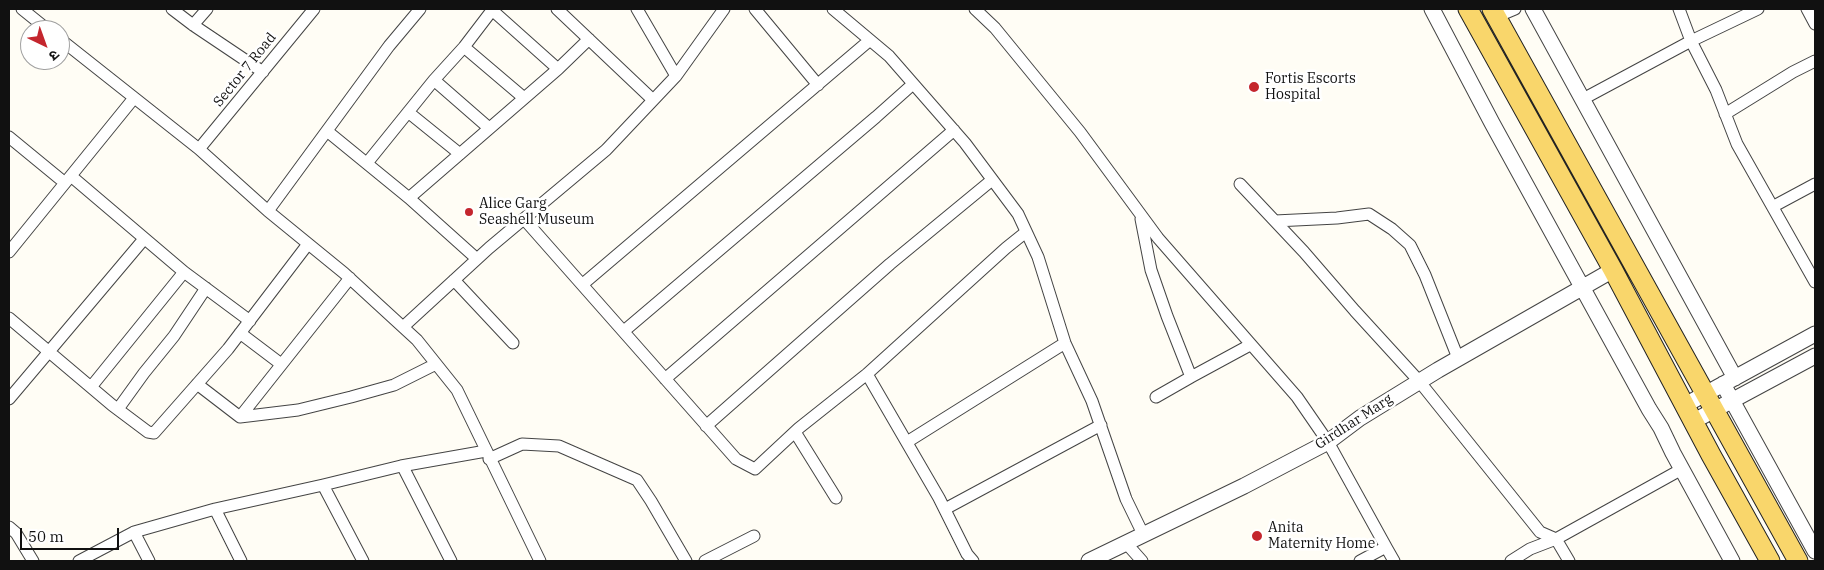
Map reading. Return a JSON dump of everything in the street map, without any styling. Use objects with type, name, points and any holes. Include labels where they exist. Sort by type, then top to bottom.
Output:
[{"type":"main road","points":[[1468,9],[1613,270],[1711,455],[1770,561]]},
{"type":"main road","points":[[1494,13],[1798,561]]},
{"type":"street","points":[[22,9],[36,20]]},
{"type":"street","points":[[172,9],[263,72]]},
{"type":"street","points":[[194,25],[207,9]]},
{"type":"street","name":"Sector 7 Road","points":[[199,149],[314,9]]},
{"type":"street","points":[[268,211],[389,46],[420,9]]},
{"type":"street","points":[[367,163],[434,80],[464,47],[492,9],[558,69]]},
{"type":"street","points":[[557,9],[653,100]]},
{"type":"street","points":[[637,9],[676,76]]},
{"type":"street","points":[[403,327],[477,258],[606,150],[676,76],[724,9]]},
{"type":"street","points":[[754,9],[818,85]]},
{"type":"street","points":[[833,9],[889,56],[954,130],[1018,214],[1038,257],[1065,343],[1092,401],[1126,499],[1143,534]]},
{"type":"street","points":[[974,9],[994,28],[1080,132],[1158,238],[1297,397],[1328,442],[1394,561]]},
{"type":"street","points":[[1432,9],[1492,123],[1732,561]]},
{"type":"street","points":[[1494,13],[1515,9]]},
{"type":"street","points":[[1533,9],[1583,99],[1729,381],[1732,400],[1815,551]]},
{"type":"street","points":[[1679,9],[1691,41],[1716,90],[1737,144],[1774,206],[1815,282]]},
{"type":"street","points":[[1583,99],[1691,41],[1758,9]]},
{"type":"street","points":[[1807,9],[1815,24]]},
{"type":"street","points":[[409,198],[558,69],[589,39]]},
{"type":"street","points":[[583,284],[870,40]]},
{"type":"street","points":[[70,47],[199,149],[268,211],[350,278],[417,340],[457,390],[540,561]]},
{"type":"street","points":[[464,47],[524,98]]},
{"type":"street","points":[[1726,114],[1793,72],[1815,61]]},
{"type":"street","points":[[434,80],[489,128]]},
{"type":"street","points":[[624,331],[913,84]]},
{"type":"street","points":[[9,252],[134,98]]},
{"type":"street","points":[[408,112],[460,154]]},
{"type":"street","points":[[665,378],[954,130]]},
{"type":"street","points":[[327,131],[409,198],[477,258]]},
{"type":"street","points":[[9,137],[68,180],[184,272],[250,321]]},
{"type":"street","points":[[706,426],[890,264],[992,180]]},
{"type":"street","points":[[1240,184],[1419,381],[1540,532],[1556,540],[1569,561]]},
{"type":"street","points":[[1774,206],[1815,184]]},
{"type":"street","points":[[1275,222],[1369,214],[1392,229],[1410,245],[1425,275],[1458,358]]},
{"type":"street","points":[[1141,215],[1151,270],[1191,377]]},
{"type":"street","points":[[524,219],[736,459],[755,469],[795,432],[867,374],[1026,232]]},
{"type":"street","points":[[9,399],[144,239]]},
{"type":"street","points":[[9,318],[48,353],[118,410],[148,432],[154,432],[250,321],[308,244]]},
{"type":"street","name":"Girdhar Marg","points":[[1089,561],[1244,486],[1328,442],[1360,418],[1419,381],[1613,270]]},
{"type":"street","points":[[91,388],[184,272]]},
{"type":"street","points":[[240,417],[350,278]]},
{"type":"street","points":[[454,280],[513,343]]},
{"type":"street","points":[[118,410],[144,373],[174,336],[206,288]]},
{"type":"street","points":[[240,333],[281,364]]},
{"type":"street","points":[[1690,413],[1710,402],[1729,381],[1815,334]]},
{"type":"street","points":[[906,442],[1065,343]]},
{"type":"street","points":[[1156,397],[1250,345]]},
{"type":"street","points":[[1710,402],[1732,400],[1815,356]]},
{"type":"street","points":[[197,384],[240,417],[298,410],[351,397],[394,385],[436,364]]},
{"type":"street","points":[[867,374],[945,509],[967,554],[973,561]]},
{"type":"street","points":[[945,509],[1101,425]]},
{"type":"street","points":[[795,432],[836,498]]},
{"type":"street","points":[[79,561],[134,532],[215,509],[403,467],[488,455],[522,444],[559,446],[637,480],[686,561]]},
{"type":"street","points":[[403,467],[451,561]]},
{"type":"street","points":[[1511,561],[1530,549],[1556,540],[1682,469]]},
{"type":"street","points":[[323,486],[363,561]]},
{"type":"street","points":[[215,509],[240,561]]},
{"type":"street","points":[[9,527],[16,533],[33,561]]},
{"type":"street","points":[[134,532],[149,561]]},
{"type":"street","points":[[705,561],[754,536]]},
{"type":"street","points":[[1126,542],[1142,561]]},
{"type":"street","points":[[1360,561],[1386,547]]},
{"type":"place","name":"Fortis Escorts Hospital","points":[[1254,87]]},
{"type":"place","name":"Alice Garg Seashell Museum","points":[[469,212]]},
{"type":"place","name":"Anita Maternity Home","points":[[1257,536]]}]
